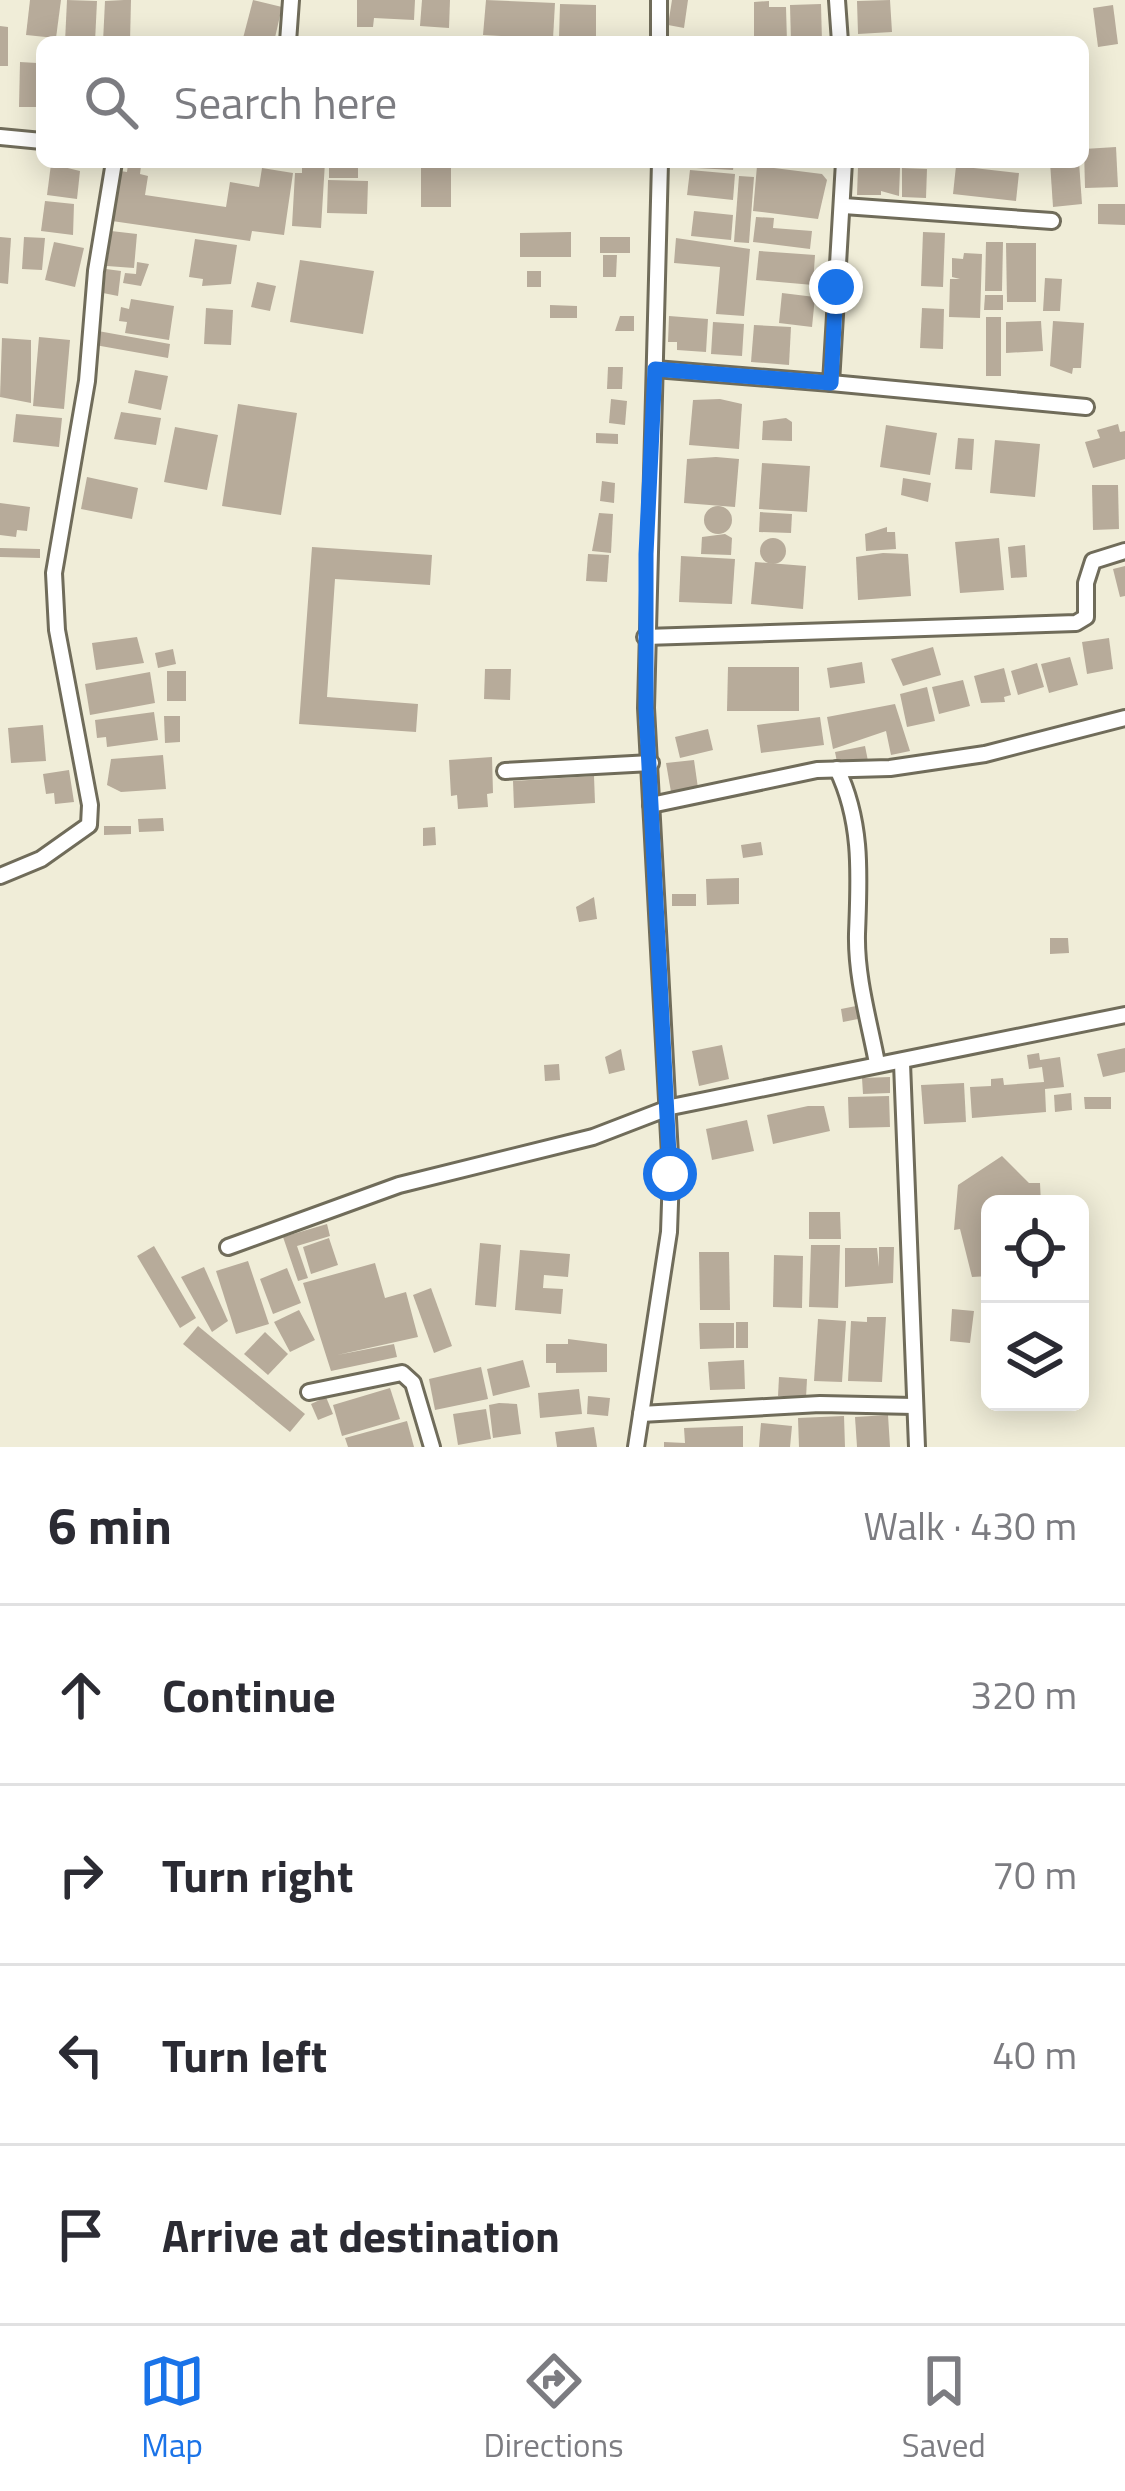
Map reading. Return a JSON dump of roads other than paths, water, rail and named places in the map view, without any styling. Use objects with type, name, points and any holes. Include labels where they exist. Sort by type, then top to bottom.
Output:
[{"type":"street","points":[[288,36],[291,0]]},
{"type":"street","points":[[659,0],[659,36]]},
{"type":"street","points":[[837,0],[840,36]]},
{"type":"street","points":[[0,137],[36,140]]},
{"type":"street","points":[[0,876],[41,860],[89,825],[90,806],[57,630],[54,573],[87,381],[96,271],[113,168]]},
{"type":"street","points":[[636,1447],[669,1232],[671,1107],[645,637],[660,168]]},
{"type":"street","points":[[831,383],[844,168]]},
{"type":"street","points":[[844,206],[1052,221]]},
{"type":"street","points":[[655,369],[1086,407]]},
{"type":"street","points":[[645,637],[1076,623],[1086,617],[1085,583],[1094,561],[1125,551]]},
{"type":"street","points":[[651,806],[731,784],[985,754],[1125,718]]},
{"type":"street","points":[[505,771],[651,764]]},
{"type":"street","points":[[837,769],[847,789],[860,862],[860,976],[877,1063]]},
{"type":"street","points":[[228,1247],[399,1186],[593,1137],[671,1107],[1125,1015]]},
{"type":"street","points":[[902,1063],[916,1447]]},
{"type":"street","points":[[309,1391],[402,1372],[413,1383],[432,1447]]},
{"type":"street","points":[[641,1414],[820,1404],[914,1406]]}]
